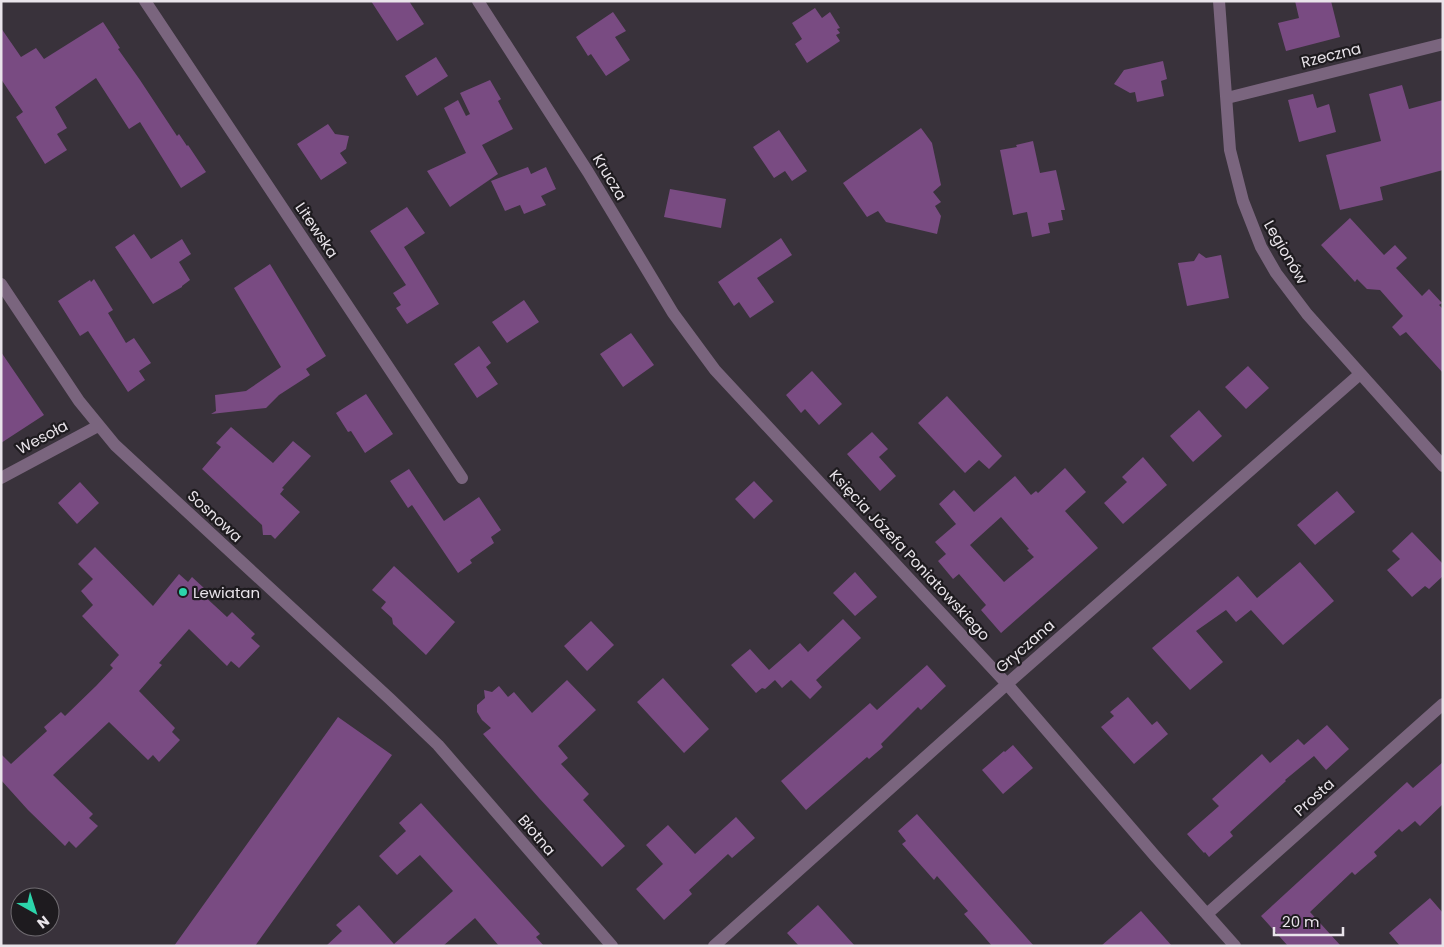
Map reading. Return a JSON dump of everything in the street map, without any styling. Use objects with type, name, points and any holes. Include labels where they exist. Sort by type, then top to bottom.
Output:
[{"type":"street","name":"Litewska","points":[[145,1],[462,478]]},
{"type":"street","name":"Krucza","points":[[478,1],[588,172],[673,313],[715,370]]},
{"type":"street","name":"Legionów","points":[[1219,1],[1230,150],[1242,201],[1261,247],[1276,273],[1307,314],[1443,466]]},
{"type":"street","name":"Rzeczna","points":[[1227,98],[1443,44]]},
{"type":"street","name":"Sosnowa","points":[[1,284],[78,401],[115,445],[438,745]]},
{"type":"street","name":"Księcia Józefa Poniatowskiego","points":[[715,370],[1007,684],[1235,946]]},
{"type":"street","name":"Gryczana","points":[[714,946],[1007,684],[1360,374]]},
{"type":"street","name":"Wesoła","points":[[1,478],[98,426]]},
{"type":"street","name":"Prosta","points":[[1207,914],[1443,704]]},
{"type":"street","name":"Błotna","points":[[438,745],[612,946]]},
{"type":"building","points":[[371,1],[409,1],[424,24],[397,41]]},
{"type":"building","points":[[1295,1],[1331,1],[1340,37],[1286,51],[1278,23],[1299,18]]},
{"type":"building","points":[[815,8],[822,18],[830,12],[840,28],[837,29],[840,33],[836,35],[840,41],[807,63],[795,44],[802,39],[792,23]]},
{"type":"building","points":[[613,12],[626,31],[615,37],[630,60],[606,76],[591,54],[588,56],[576,37]]},
{"type":"building","points":[[103,22],[120,48],[118,49],[177,136],[179,134],[188,145],[206,172],[181,188],[140,122],[129,129],[96,78],[55,107],[67,128],[57,134],[67,150],[45,164],[16,117],[23,112],[1,79],[1,28],[21,57],[36,48],[44,59]]},
{"type":"building","points":[[436,57],[448,76],[417,96],[405,76]]},
{"type":"building","points":[[1163,61],[1167,79],[1161,81],[1164,96],[1137,102],[1135,92],[1130,93],[1114,84],[1124,70]]},
{"type":"building","points":[[490,80],[501,99],[498,101],[513,129],[482,145],[498,174],[450,207],[427,171],[466,153],[444,108],[458,100],[466,116],[470,114],[460,93]]},
{"type":"building","points":[[1402,85],[1409,109],[1443,100],[1443,170],[1380,187],[1383,200],[1340,210],[1326,155],[1381,141],[1369,94]]},
{"type":"building","points":[[1313,94],[1317,108],[1329,104],[1336,132],[1299,142],[1288,100]]},
{"type":"building","points":[[328,124],[335,134],[349,136],[346,149],[340,153],[347,163],[321,180],[297,144]]},
{"type":"building","points":[[921,128],[932,143],[941,185],[933,192],[941,202],[935,206],[941,216],[937,234],[886,222],[878,211],[867,217],[843,183]]},
{"type":"building","points":[[779,130],[807,171],[792,181],[785,171],[774,178],[753,147]]},
{"type":"building","points":[[1033,141],[1040,173],[1056,170],[1065,210],[1061,210],[1063,220],[1048,223],[1050,233],[1032,237],[1027,212],[1013,215],[1000,150],[1017,147],[1016,145]]},
{"type":"building","points":[[528,167],[531,174],[546,167],[556,189],[541,196],[546,205],[524,214],[520,205],[505,211],[491,181]]},
{"type":"building","points":[[670,189],[726,199],[721,228],[664,217]]},
{"type":"building","points":[[407,207],[425,233],[404,247],[439,304],[407,324],[396,308],[401,305],[393,293],[406,285],[370,231]]},
{"type":"building","points":[[1350,218],[1384,255],[1395,245],[1407,258],[1396,268],[1422,296],[1429,289],[1442,303],[1439,305],[1443,309],[1443,373],[1406,332],[1400,336],[1392,327],[1403,316],[1380,290],[1367,289],[1357,279],[1355,282],[1321,245]]},
{"type":"building","points":[[134,234],[151,259],[182,239],[191,254],[179,262],[190,280],[182,287],[153,304],[115,247]]},
{"type":"building","points":[[781,238],[792,255],[757,278],[774,302],[750,318],[739,302],[734,306],[718,282]]},
{"type":"building","points":[[1199,253],[1206,258],[1221,255],[1229,298],[1187,306],[1178,263],[1194,261]]},
{"type":"building","points":[[270,264],[326,356],[306,369],[310,375],[279,395],[266,408],[211,414],[216,411],[215,395],[246,391],[281,367],[234,288]]},
{"type":"building","points":[[94,279],[113,310],[108,313],[126,343],[134,338],[151,363],[139,371],[145,380],[128,392],[88,331],[80,336],[58,301]]},
{"type":"building","points":[[524,300],[539,322],[507,343],[492,322]]},
{"type":"building","points":[[631,333],[654,365],[623,387],[600,354]]},
{"type":"building","points":[[479,346],[491,363],[486,367],[498,384],[477,398],[454,364]]},
{"type":"building","points":[[1,352],[44,415],[1,443]]},
{"type":"building","points":[[1248,366],[1269,388],[1246,409],[1225,387]]},
{"type":"building","points":[[812,371],[842,404],[819,425],[805,409],[801,413],[786,395]]},
{"type":"building","points":[[366,394],[393,434],[365,453],[351,431],[348,432],[336,413]]},
{"type":"building","points":[[947,396],[1002,456],[989,469],[979,460],[965,473],[918,423]]},
{"type":"building","points":[[1199,410],[1222,436],[1193,462],[1170,436]]},
{"type":"building","points":[[231,427],[273,463],[293,441],[311,456],[282,488],[284,489],[280,494],[300,512],[275,539],[271,535],[263,535],[262,525],[202,469],[221,447],[216,443]]},
{"type":"building","points":[[872,432],[888,449],[879,457],[896,476],[880,491],[847,454]]},
{"type":"building","points":[[1143,457],[1167,485],[1123,524],[1104,503],[1127,482],[1122,477]]},
{"type":"building","points":[[1065,468],[1086,492],[1065,511],[1098,548],[1001,633],[981,610],[986,605],[959,574],[953,579],[938,561],[946,554],[935,542],[956,524],[939,504],[954,490],[974,512],[1015,476],[1031,495],[1036,491],[1038,493]],"holes":[[[1001,517],[1029,549],[1027,550],[1034,557],[1004,582],[970,545]]]},
{"type":"building","points":[[409,469],[444,521],[479,497],[501,530],[491,537],[494,543],[470,560],[472,563],[458,573],[412,505],[408,508],[390,481]]},
{"type":"building","points":[[754,481],[773,501],[754,519],[735,499]]},
{"type":"building","points":[[80,482],[99,503],[77,524],[58,503]]},
{"type":"building","points":[[1337,491],[1355,512],[1315,545],[1297,525]]},
{"type":"building","points":[[1412,532],[1443,564],[1443,576],[1429,589],[1425,586],[1412,597],[1387,570],[1400,559],[1392,551]]},
{"type":"building","points":[[95,547],[153,606],[179,574],[188,582],[192,577],[205,589],[201,593],[227,617],[232,612],[255,634],[251,638],[260,646],[239,668],[231,661],[227,666],[189,629],[159,663],[162,665],[139,691],[175,728],[172,732],[180,740],[159,762],[153,755],[148,760],[109,722],[53,775],[93,814],[89,818],[98,826],[76,848],[69,841],[65,846],[28,810],[1,780],[1,754],[11,764],[47,731],[44,727],[61,712],[65,716],[96,686],[113,668],[110,665],[119,655],[82,616],[93,605],[81,591],[93,579],[78,564]]},
{"type":"building","points":[[1300,562],[1334,601],[1283,645],[1251,610],[1236,622],[1226,610],[1196,631],[1223,662],[1190,690],[1152,648],[1238,576],[1257,598]]},
{"type":"building","points":[[394,566],[455,622],[426,655],[393,624],[392,618],[381,608],[386,602],[372,590]]},
{"type":"building","points":[[855,572],[877,597],[855,616],[833,593]]},
{"type":"building","points":[[843,619],[861,638],[816,680],[822,687],[810,699],[791,680],[782,688],[775,680],[765,689],[762,688],[756,693],[731,665],[750,649],[769,670],[800,643],[808,652]]},
{"type":"building","points":[[591,621],[614,645],[587,671],[564,646]]},
{"type":"building","points":[[927,665],[946,686],[921,710],[918,707],[881,744],[883,747],[869,759],[867,757],[806,810],[781,781],[870,703],[877,710]]},
{"type":"building","points":[[663,678],[709,729],[684,753],[637,702]]},
{"type":"building","points":[[567,680],[596,710],[558,746],[568,758],[561,764],[589,794],[583,800],[625,846],[602,867],[483,734],[491,728],[482,720],[477,712],[477,705],[485,698],[484,690],[492,692],[499,686],[508,697],[514,692],[532,713]]},
{"type":"building","points":[[1128,697],[1152,725],[1157,721],[1168,734],[1134,764],[1101,727],[1114,716],[1110,712]]},
{"type":"building","points":[[338,717],[392,755],[255,946],[174,946]]},
{"type":"building","points":[[1327,725],[1349,749],[1326,770],[1314,756],[1285,780],[1230,832],[1233,836],[1209,857],[1204,853],[1187,834],[1219,806],[1212,799],[1262,754],[1270,763],[1298,739],[1304,745]]},
{"type":"building","points":[[1013,745],[1033,768],[1003,794],[982,770]]},
{"type":"building","points":[[1443,762],[1443,804],[1420,826],[1415,821],[1402,832],[1399,829],[1374,852],[1377,856],[1355,875],[1352,872],[1310,912],[1341,946],[1288,946],[1261,916],[1407,782],[1413,788]]},
{"type":"building","points":[[421,803],[540,934],[536,937],[544,946],[499,946],[475,918],[443,946],[326,946],[342,931],[336,925],[359,905],[394,944],[453,891],[420,855],[397,875],[379,856],[406,831],[399,823]]},
{"type":"building","points":[[917,814],[1034,946],[992,946],[964,914],[968,911],[937,876],[934,880],[902,844],[906,841],[898,831]]},
{"type":"building","points":[[736,817],[755,838],[732,858],[728,854],[689,890],[692,894],[664,920],[636,889],[663,864],[646,845],[668,825],[695,854]]},
{"type":"building","points":[[1430,898],[1443,913],[1443,946],[1400,946],[1389,933]]},
{"type":"building","points":[[818,905],[855,946],[799,946],[787,933]]},
{"type":"building","points":[[1141,911],[1172,946],[1101,946]]},
{"type":"place","name":"Lewiatan","points":[[183,592]]}]
